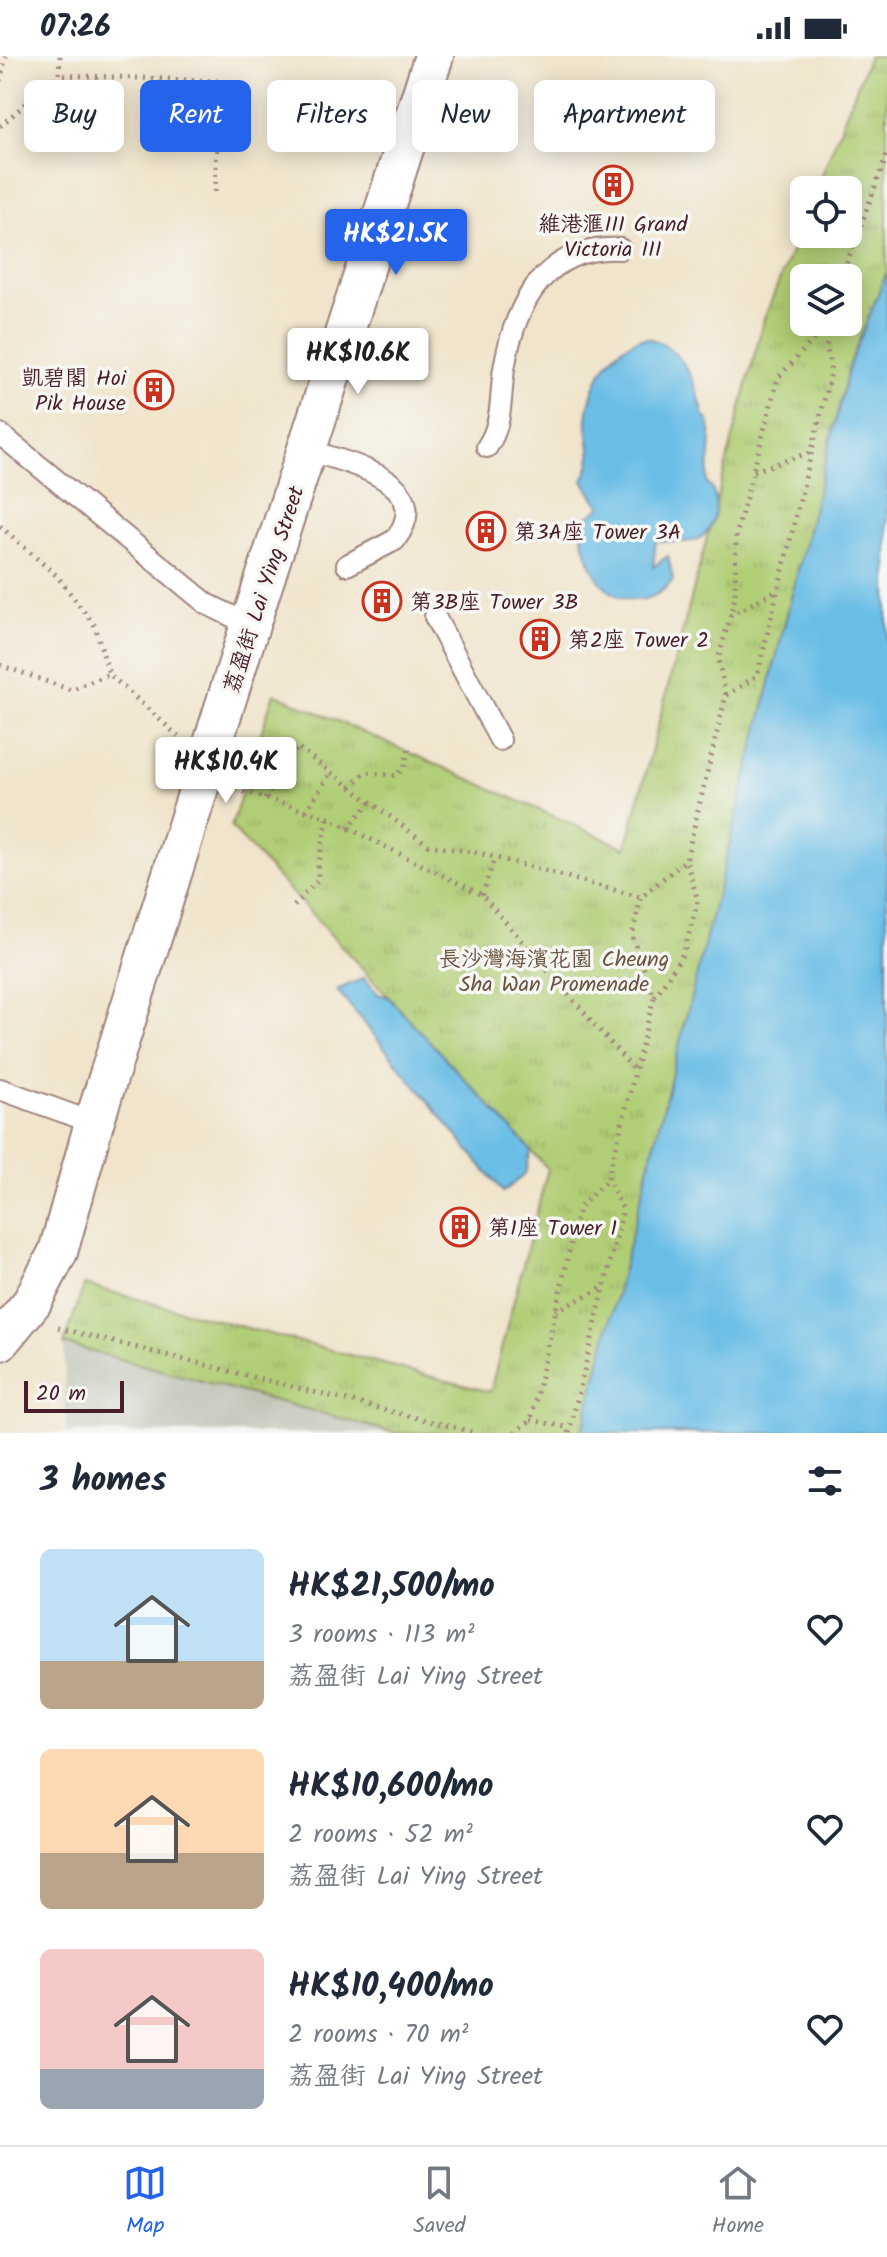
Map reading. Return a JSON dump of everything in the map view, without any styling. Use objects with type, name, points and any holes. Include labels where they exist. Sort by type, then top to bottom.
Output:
[{"type":"street","name":"荔盈街 Lai Ying Street","points":[[0,1341],[38,1293],[58,1252],[94,1123],[250,625],[434,56]]},
{"type":"lane","points":[[487,447],[499,420],[511,340],[532,290],[546,272],[565,258],[584,250],[620,249]]},
{"type":"lane","points":[[0,434],[207,604],[250,625]]},
{"type":"lane","points":[[308,450],[378,474],[412,494],[397,546],[347,565]]},
{"type":"lane","points":[[435,617],[500,740]]},
{"type":"lane","points":[[0,1089],[94,1123]]},
{"type":"path","points":[[0,81],[6,56]]},
{"type":"path","points":[[59,75],[60,56]]},
{"type":"path","points":[[0,126],[59,75],[219,81],[215,196]]},
{"type":"path","points":[[846,264],[887,155]]},
{"type":"path","points":[[515,1433],[531,1420],[579,1208],[608,1179],[654,997],[684,952],[698,901],[686,860],[726,695],[718,660],[735,598],[736,535],[778,378],[815,336]]},
{"type":"path","points":[[726,695],[757,676],[831,372],[826,336]]},
{"type":"path","points":[[753,471],[812,452]]},
{"type":"path","points":[[0,526],[57,576],[95,626],[109,674],[178,736]]},
{"type":"path","points":[[729,617],[778,590]]},
{"type":"path","points":[[0,665],[71,690],[109,674]]},
{"type":"path","points":[[351,787],[366,772],[396,776],[404,767],[410,744]]},
{"type":"path","points":[[265,799],[297,747],[428,845],[495,857],[641,897]]},
{"type":"path","points":[[306,811],[331,772]]},
{"type":"path","points":[[234,788],[328,818],[482,895],[635,1072]]},
{"type":"path","points":[[348,828],[371,802]]},
{"type":"path","points":[[294,906],[318,880],[318,864],[328,818]]},
{"type":"path","points":[[482,895],[495,857]]},
{"type":"path","points":[[654,997],[632,936],[641,897],[686,860]]},
{"type":"path","points":[[531,1420],[569,1431],[623,1210],[608,1179]]},
{"type":"path","points":[[556,1312],[605,1287]]},
{"type":"path","points":[[58,1328],[477,1433]]},
{"type":"shaded area","points":[[64,1344],[395,1433],[66,1433]]},
{"type":"green space","name":"長沙灣海濱花園 Cheung Sha Wan Promenade","points":[[869,56],[887,56],[887,272],[862,333],[862,264],[790,264],[790,336],[861,336],[850,363],[582,1433],[395,1433],[64,1344],[84,1285],[490,1392],[548,1169],[231,827],[274,693],[626,848],[764,319],[793,248],[862,248],[862,176],[822,176]]},
{"type":"water","points":[[887,272],[887,1433],[582,1433],[850,363]]},
{"type":"water","points":[[646,338],[659,342],[678,357],[692,380],[704,417],[709,420],[711,443],[707,483],[712,488],[716,503],[710,527],[700,538],[684,542],[656,541],[653,567],[668,556],[673,580],[656,594],[635,600],[611,591],[594,572],[580,522],[601,507],[583,481],[591,458],[587,419],[592,393],[612,357],[622,348]]},
{"type":"water","points":[[364,978],[378,994],[388,997],[531,1150],[525,1174],[503,1192],[337,990]]},
{"type":"place","name":"維港滙III Grand Victoria III","points":[[613,185]]},
{"type":"place","name":"凱碧閣 Hoi Pik House","points":[[154,390]]},
{"type":"place","name":"第3A座 Tower 3A","points":[[486,531]]},
{"type":"place","name":"第3B座 Tower 3B","points":[[382,601]]},
{"type":"place","name":"第2座 Tower 2","points":[[540,639]]},
{"type":"place","name":"第1座 Tower 1","points":[[460,1227]]}]
